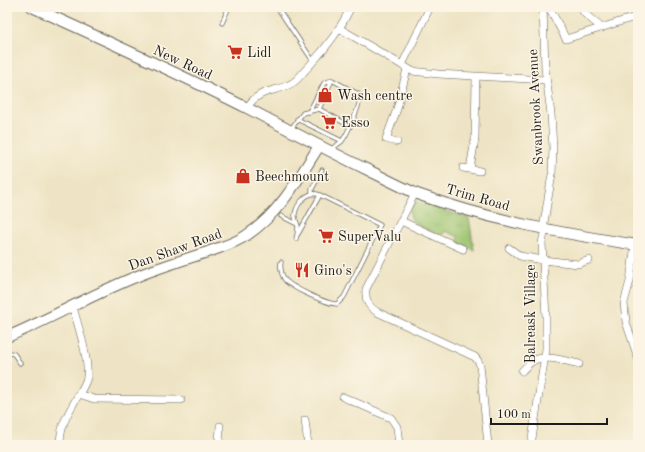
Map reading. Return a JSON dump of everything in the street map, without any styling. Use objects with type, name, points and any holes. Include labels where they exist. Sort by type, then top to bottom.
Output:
[{"type":"main road","name":"New Road","points":[[32,7],[47,10],[75,26],[247,108],[320,146]]},
{"type":"main road","name":"Trim Road","points":[[320,146],[415,192],[456,207],[544,229],[637,245]]},
{"type":"main road","name":"Dan Shaw Road","points":[[7,336],[31,327],[147,272],[222,247],[248,235],[264,221],[282,201],[320,146]]},
{"type":"street","points":[[247,108],[251,102],[261,94],[288,86],[293,82],[314,61],[339,28],[351,7]]},
{"type":"street","points":[[397,142],[386,138],[397,109],[405,67],[430,7]]},
{"type":"street","name":"Swanbrook Avenue","points":[[543,7],[546,80],[552,114],[553,154],[550,191],[544,229]]},
{"type":"street","points":[[550,7],[566,39],[638,16]]},
{"type":"street","points":[[580,7],[585,14],[602,28]]},
{"type":"street","points":[[339,28],[405,67],[425,73],[546,80]]},
{"type":"street","points":[[476,77],[475,138],[466,169],[480,172]]},
{"type":"street","points":[[415,192],[366,289],[366,300],[368,304],[377,312],[478,360],[480,365],[488,445]]},
{"type":"street","points":[[401,221],[463,249]]},
{"type":"street","name":"Balreask Village","points":[[531,445],[544,359],[546,317],[542,243],[544,229]]},
{"type":"street","points":[[637,245],[635,267],[624,303],[626,322],[638,358]]},
{"type":"street","points":[[509,248],[520,256],[543,260],[578,264],[589,260]]},
{"type":"street","points":[[60,445],[62,424],[86,379],[87,369],[72,307]]},
{"type":"street","points":[[522,371],[535,360],[564,360],[579,364]]},
{"type":"street","points":[[79,394],[94,399],[181,400]]},
{"type":"street","points":[[343,397],[391,418],[397,427],[399,445]]},
{"type":"street","points":[[305,420],[308,445]]},
{"type":"street","points":[[219,445],[220,426]]},
{"type":"lane","points":[[222,23],[229,7]]},
{"type":"lane","points":[[277,7],[314,61]]},
{"type":"lane","points":[[319,109],[332,80]]},
{"type":"lane","points":[[309,112],[324,82],[332,80],[360,95],[360,102],[350,126],[342,141],[334,147],[337,155]]},
{"type":"lane","points":[[293,132],[293,126],[303,113],[319,109],[350,126]]},
{"type":"lane","points":[[297,119],[342,141]]},
{"type":"lane","points":[[312,193],[312,189],[322,170]]},
{"type":"lane","points":[[281,262],[281,272],[286,281],[291,285],[318,299],[334,304],[340,302],[344,298],[380,224],[320,194],[312,193],[305,197],[296,212],[295,215],[298,230],[296,239],[320,194]]},
{"type":"lane","points":[[281,216],[297,224]]},
{"type":"lane","points":[[7,352],[14,354],[20,364]]},
{"type":"green space","points":[[415,201],[469,218],[474,250],[457,242],[459,237],[445,231],[442,236],[416,224],[410,214],[411,208]]},
{"type":"place","name":"Lidl","points":[[235,52]]},
{"type":"place","name":"Wash centre","points":[[325,95]]},
{"type":"place","name":"Esso","points":[[329,122]]},
{"type":"place","name":"Beechmount","points":[[243,176]]},
{"type":"place","name":"SuperValu","points":[[326,236]]},
{"type":"place","name":"Gino's","points":[[302,270]]}]
